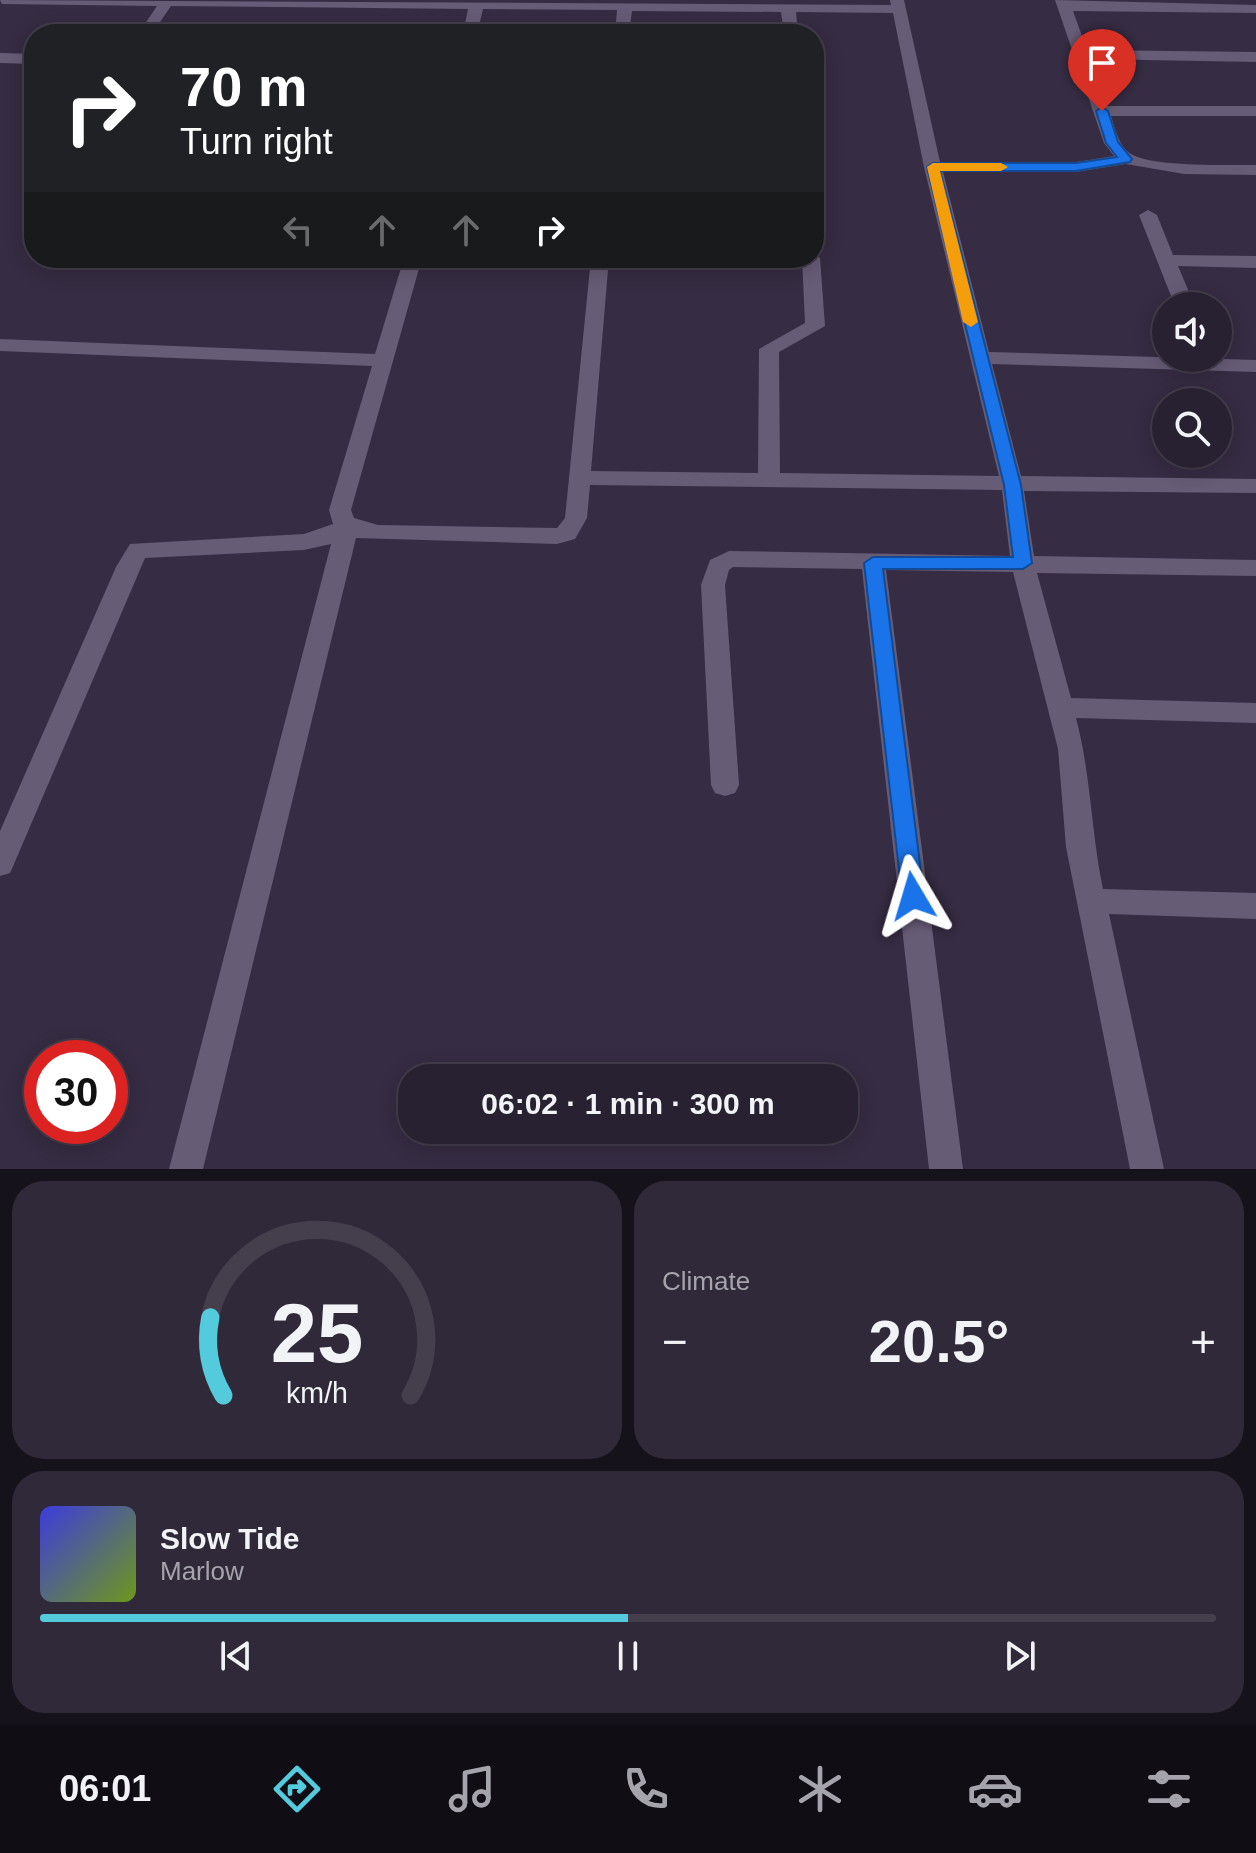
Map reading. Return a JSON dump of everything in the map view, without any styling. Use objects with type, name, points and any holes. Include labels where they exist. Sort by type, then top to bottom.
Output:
[{"type":"street","points":[[2,0],[788,8],[897,4],[933,167],[1012,485],[1023,563],[1062,708],[1091,901],[1147,1169]]},
{"type":"street","points":[[152,24],[168,1]]},
{"type":"street","points":[[1126,159],[1112,143],[1063,4],[1256,9]]},
{"type":"street","points":[[472,24],[476,6]]},
{"type":"street","points":[[623,24],[625,7]]},
{"type":"street","points":[[788,8],[790,24]]},
{"type":"street","points":[[1083,54],[1256,57]]},
{"type":"street","points":[[0,58],[24,59]]},
{"type":"street","points":[[1102,111],[1256,111]]},
{"type":"street","points":[[933,167],[1076,167],[1126,159],[1184,169],[1256,170]]},
{"type":"street","points":[[1148,215],[1179,292]]},
{"type":"street","points":[[1166,260],[1256,262]]},
{"type":"street","points":[[186,1169],[347,526],[340,510],[410,268]]},
{"type":"street","points":[[0,864],[138,550],[304,542],[320,540],[347,526],[378,533],[564,535],[576,518],[599,268]]},
{"type":"street","points":[[769,479],[769,349],[815,326],[812,268]]},
{"type":"street","points":[[0,345],[384,360]]},
{"type":"street","points":[[979,358],[1152,361]]},
{"type":"street","points":[[1232,364],[1256,366]]},
{"type":"street","points":[[580,478],[1256,486]]},
{"type":"street","points":[[725,785],[713,585],[718,566],[729,559],[1256,568]]},
{"type":"street","points":[[873,563],[946,1169]]},
{"type":"street","points":[[1062,708],[1256,713]]},
{"type":"street","points":[[1091,901],[1256,906]]},
{"type":"slow traffic","points":[[971,322],[933,167],[1001,167]]},
{"type":"route","points":[[913,896],[873,563],[1023,563],[1012,485],[933,167],[1076,167],[1111,164],[1126,159],[1112,143],[1102,111]]}]
